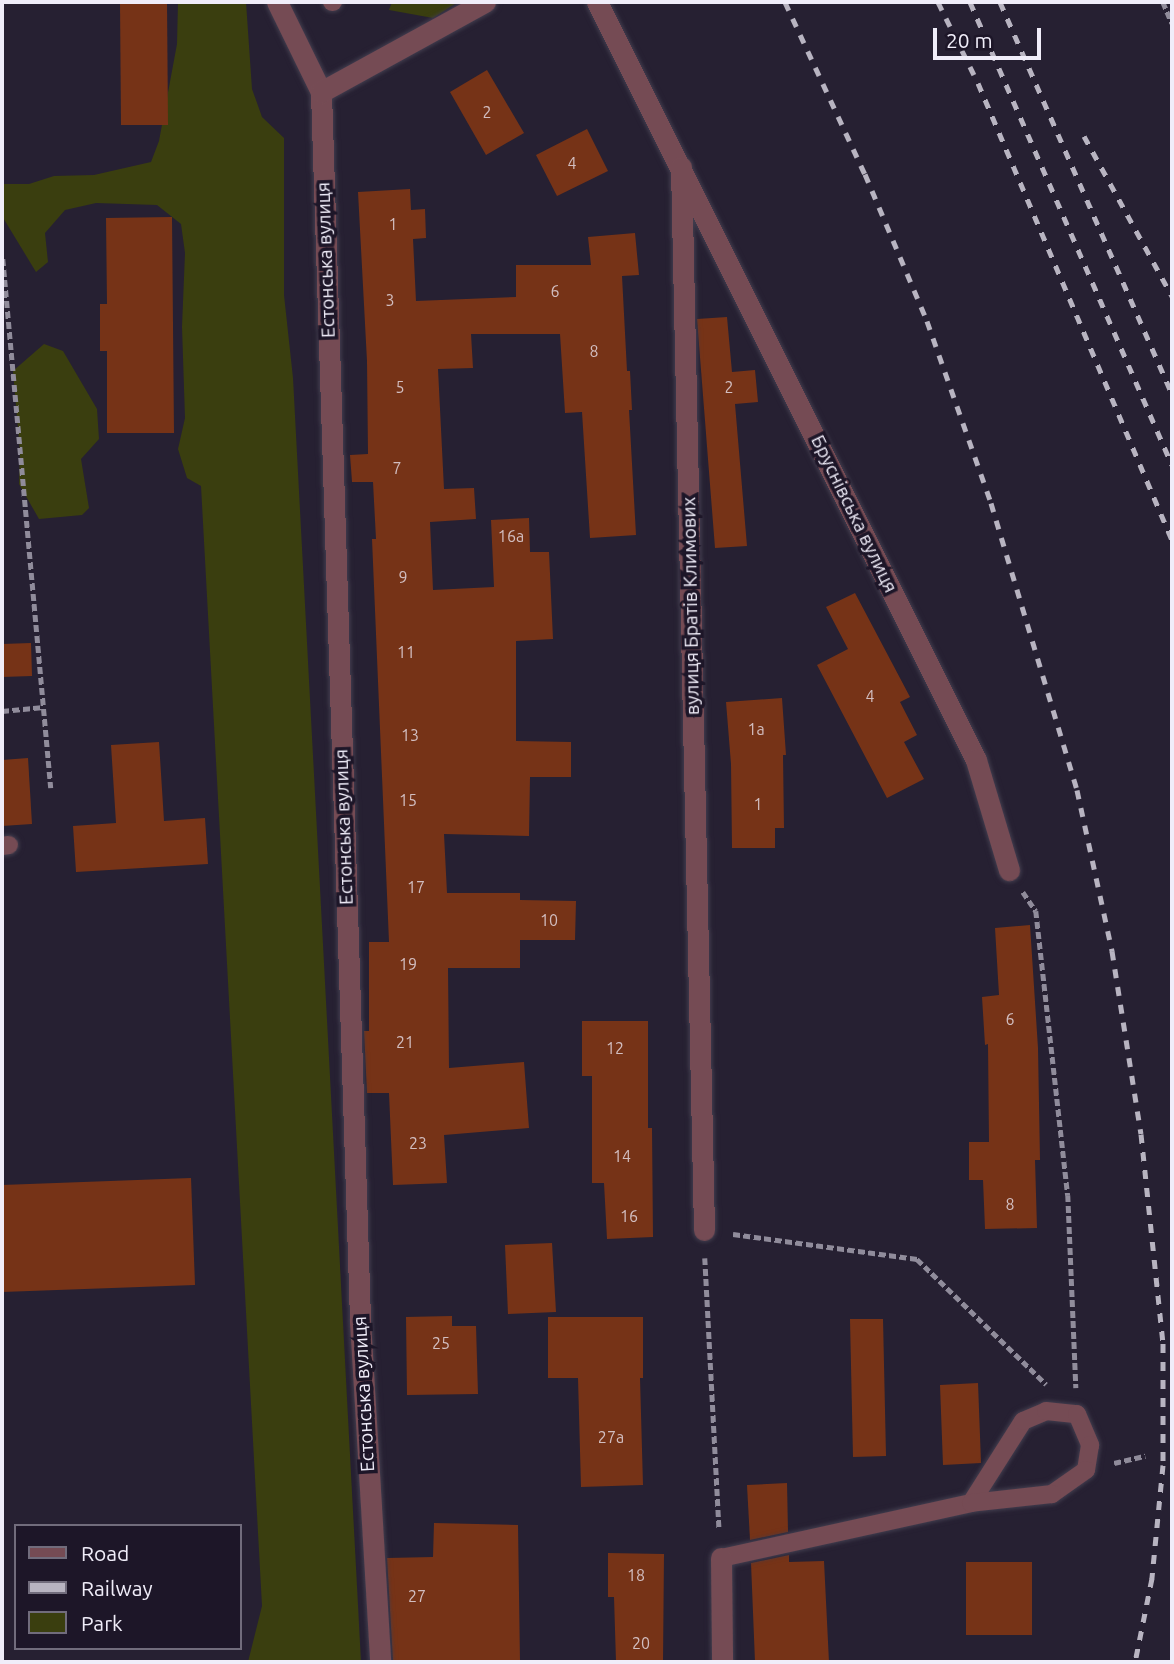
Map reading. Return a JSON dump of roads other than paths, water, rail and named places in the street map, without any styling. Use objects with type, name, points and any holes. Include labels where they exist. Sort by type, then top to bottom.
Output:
[{"type":"street","name":"Естонська вулиця","points":[[277,2],[321,92],[360,1307],[380,1662]]},
{"type":"street","points":[[321,92],[485,2]]},
{"type":"street","name":"вулиця Братів Климових","points":[[597,2],[681,167],[704,1230]]},
{"type":"street","name":"Бруснівська вулиця","points":[[681,167],[976,760],[1009,870]]},
{"type":"street","points":[[721,1558],[722,1662]]},
{"type":"lane","points":[[721,1558],[971,1503],[1052,1494],[1086,1470],[1090,1444],[1077,1414],[1046,1411],[1023,1421],[971,1503]]},
{"type":"railway","points":[[785,2],[865,174],[927,321],[991,503],[1077,790],[1112,951],[1141,1134],[1163,1343],[1163,1465],[1152,1578],[1135,1662]]},
{"type":"railway","points":[[938,2],[978,83],[1172,539]]},
{"type":"railway","points":[[970,2],[1172,465]]},
{"type":"railway","points":[[1000,2],[1172,394]]},
{"type":"railway","points":[[1084,136],[1172,296]]}]
